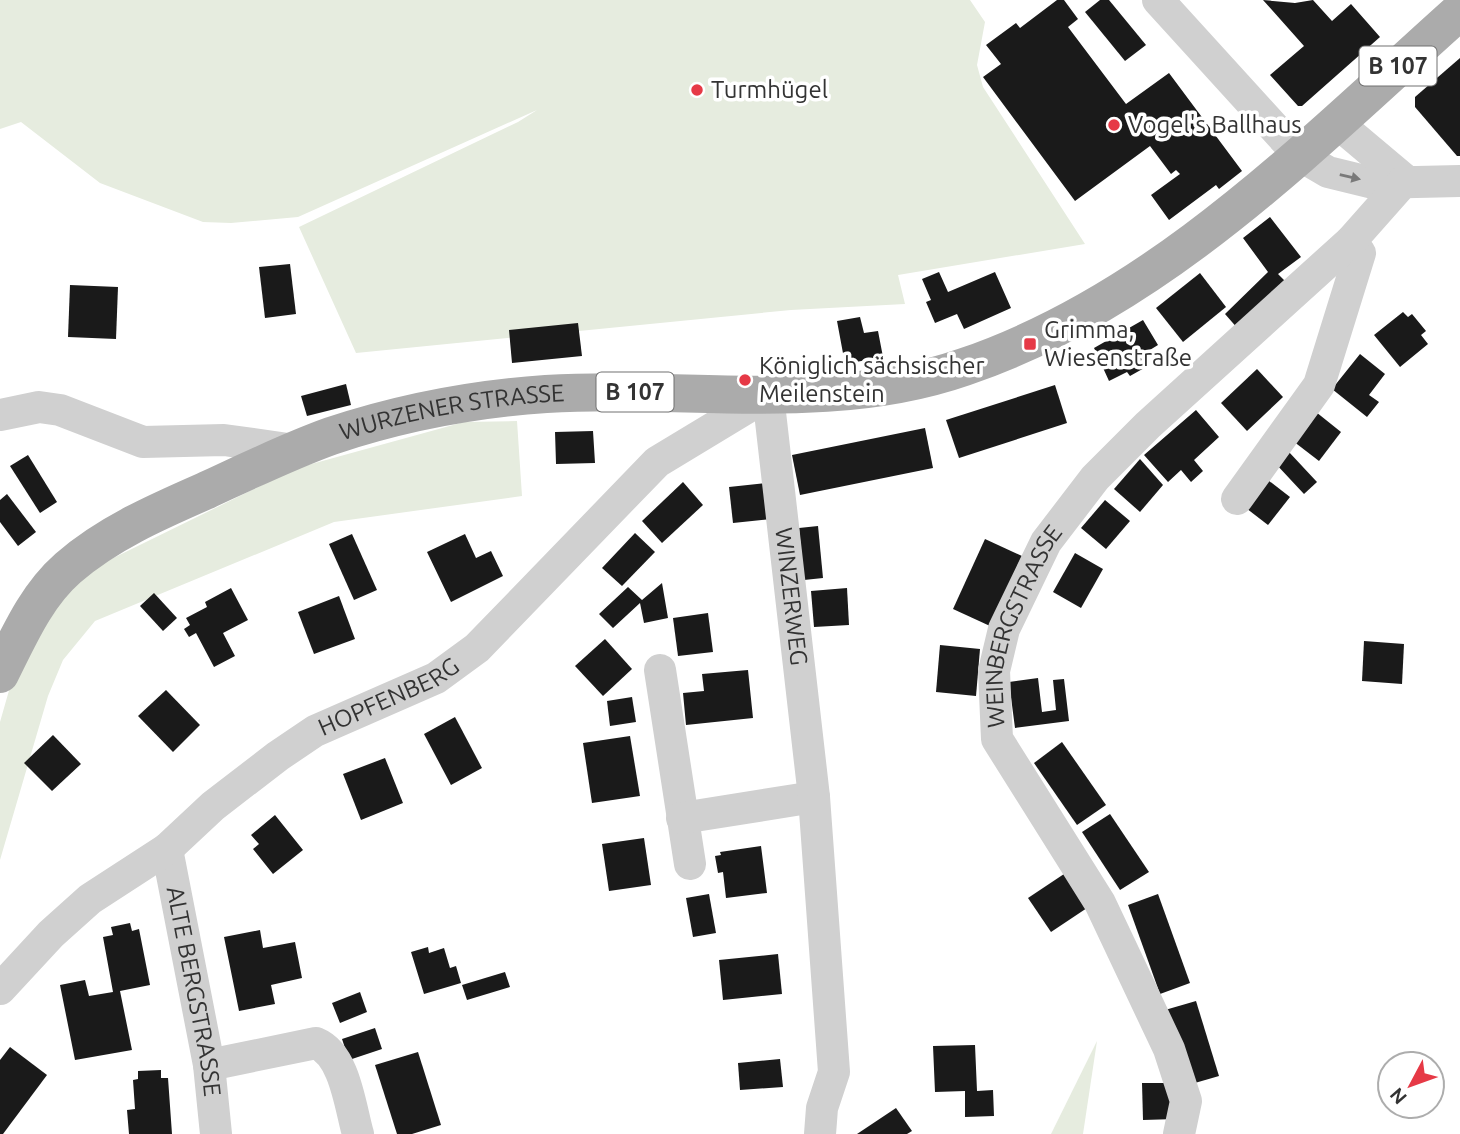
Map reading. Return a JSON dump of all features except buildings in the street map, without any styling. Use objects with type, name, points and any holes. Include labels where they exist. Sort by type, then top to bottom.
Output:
[{"type":"main road","name":"WURZENER STRASSE","points":[[0,674],[46,591],[68,568],[140,522],[295,450],[332,436],[460,403],[573,393],[768,395],[855,392],[914,383],[1030,344],[1140,278],[1217,222],[1298,155],[1460,11]]},
{"type":"street","points":[[1158,0],[1298,155],[1328,172],[1373,183],[1405,180],[1460,181]]},
{"type":"street","points":[[1336,122],[1405,180]]},
{"type":"street","name":"WEINBERGSTRASSE","points":[[1179,1134],[1186,1101],[1169,1049],[1100,903],[997,739],[993,701],[994,671],[1004,629],[1026,578],[1045,542],[1095,478],[1148,425],[1351,241],[1405,180]]},
{"type":"street","points":[[1237,499],[1319,385],[1360,253],[1351,241]]},
{"type":"street","name":"WINZERWEG","points":[[768,395],[814,797],[834,1072],[822,1108],[820,1134]]},
{"type":"street","name":"HOPFENBERG","points":[[0,989],[51,934],[90,899],[167,849],[213,806],[315,731],[436,678],[477,648],[657,462],[768,395]]},
{"type":"street","points":[[0,415],[39,407],[60,410],[143,442],[224,440],[295,450]]},
{"type":"street","points":[[660,670],[690,864]]},
{"type":"street","points":[[682,818],[814,797]]},
{"type":"street","name":"ALTE BERGSTRASSE","points":[[167,849],[209,1065],[216,1134]]},
{"type":"street","points":[[209,1065],[316,1043],[328,1048],[337,1063],[358,1134]]},
{"type":"shaded area","points":[[0,0],[970,0],[985,22],[977,65],[983,87],[1085,244],[898,275],[905,304],[791,310],[356,353],[299,227],[518,122],[537,110],[298,217],[231,223],[203,222],[100,183],[21,122],[0,129]]},
{"type":"shaded area","points":[[517,421],[522,496],[334,522],[95,621],[63,660],[48,696],[0,860],[0,722],[10,687],[61,597],[97,566],[297,468],[464,422]]},
{"type":"shaded area","points":[[1097,1041],[1083,1134],[1051,1134]]},
{"type":"place","name":"Turmhügel","points":[[697,90]]},
{"type":"place","name":"Vogel's Ballhaus","points":[[1114,125]]},
{"type":"place","name":"Grimma, Wiesenstraße","points":[[1030,344]]},
{"type":"place","name":"Königlich sächsischer Meilenstein","points":[[745,380]]}]
